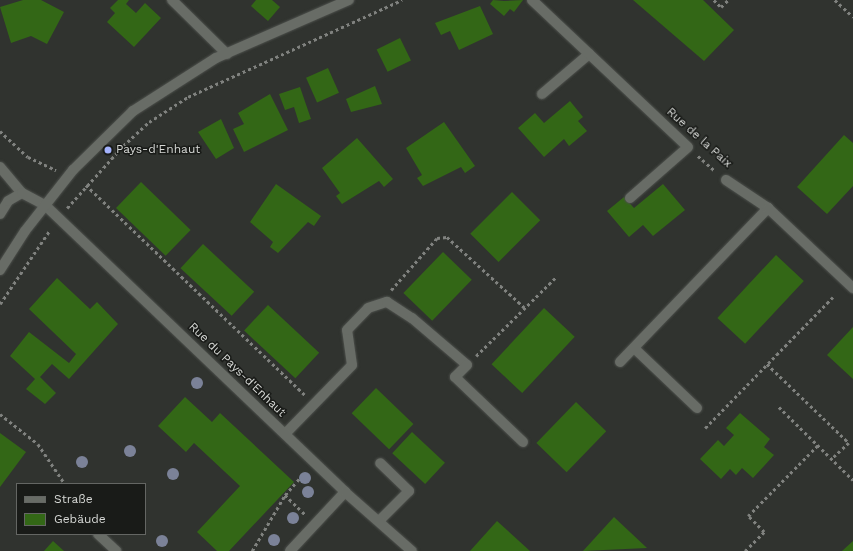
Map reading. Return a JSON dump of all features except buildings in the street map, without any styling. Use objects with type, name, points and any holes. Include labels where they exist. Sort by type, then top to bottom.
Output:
[{"type":"street","points":[[172,0],[227,54]]},
{"type":"street","points":[[0,270],[45,205],[100,140],[133,111],[157,93],[227,54],[349,0]]},
{"type":"street","name":"Rue de la Paix","points":[[532,0],[688,147]]},
{"type":"street","points":[[542,94],[589,54]]},
{"type":"street","points":[[630,198],[688,147]]},
{"type":"street","points":[[0,167],[22,194],[8,201],[0,214]]},
{"type":"street","name":"Rue de la Paix","points":[[726,180],[768,208],[853,288]]},
{"type":"street","name":"Rue du Pays-d'Enhaut","points":[[22,194],[45,205],[345,492],[380,520],[412,551]]},
{"type":"street","points":[[620,362],[768,208]]},
{"type":"street","points":[[285,434],[352,365],[347,330],[368,308],[387,302],[412,318],[467,365],[455,377],[523,442]]},
{"type":"street","points":[[634,348],[697,408]]},
{"type":"street","points":[[380,463],[410,491],[380,520]]},
{"type":"street","points":[[290,551],[345,492]]},
{"type":"street","points":[[99,535],[116,551]]},
{"type":"path","points":[[0,304],[59,218],[86,185],[149,122],[188,97],[402,0]]},
{"type":"path","points":[[714,0],[721,7],[728,0]]},
{"type":"path","points":[[835,0],[853,17]]},
{"type":"path","points":[[0,130],[28,157],[55,169]]},
{"type":"path","name":"Rue de la Paix","points":[[688,147],[726,180]]},
{"type":"path","points":[[86,185],[314,403]]},
{"type":"path","points":[[387,302],[393,284],[437,238],[447,237],[525,308]]},
{"type":"path","points":[[467,365],[556,277]]},
{"type":"path","points":[[705,428],[833,297]]},
{"type":"path","points":[[767,364],[849,443],[832,459]]},
{"type":"path","points":[[779,407],[853,480]]},
{"type":"path","points":[[0,414],[38,444],[63,483]]},
{"type":"path","points":[[745,551],[764,532],[748,516],[818,445]]},
{"type":"path","points":[[252,551],[285,495],[308,469]]},
{"type":"path","points":[[285,495],[308,517]]},
{"type":"place","name":"Pays-d'Enhaut","points":[[108,150]]}]
